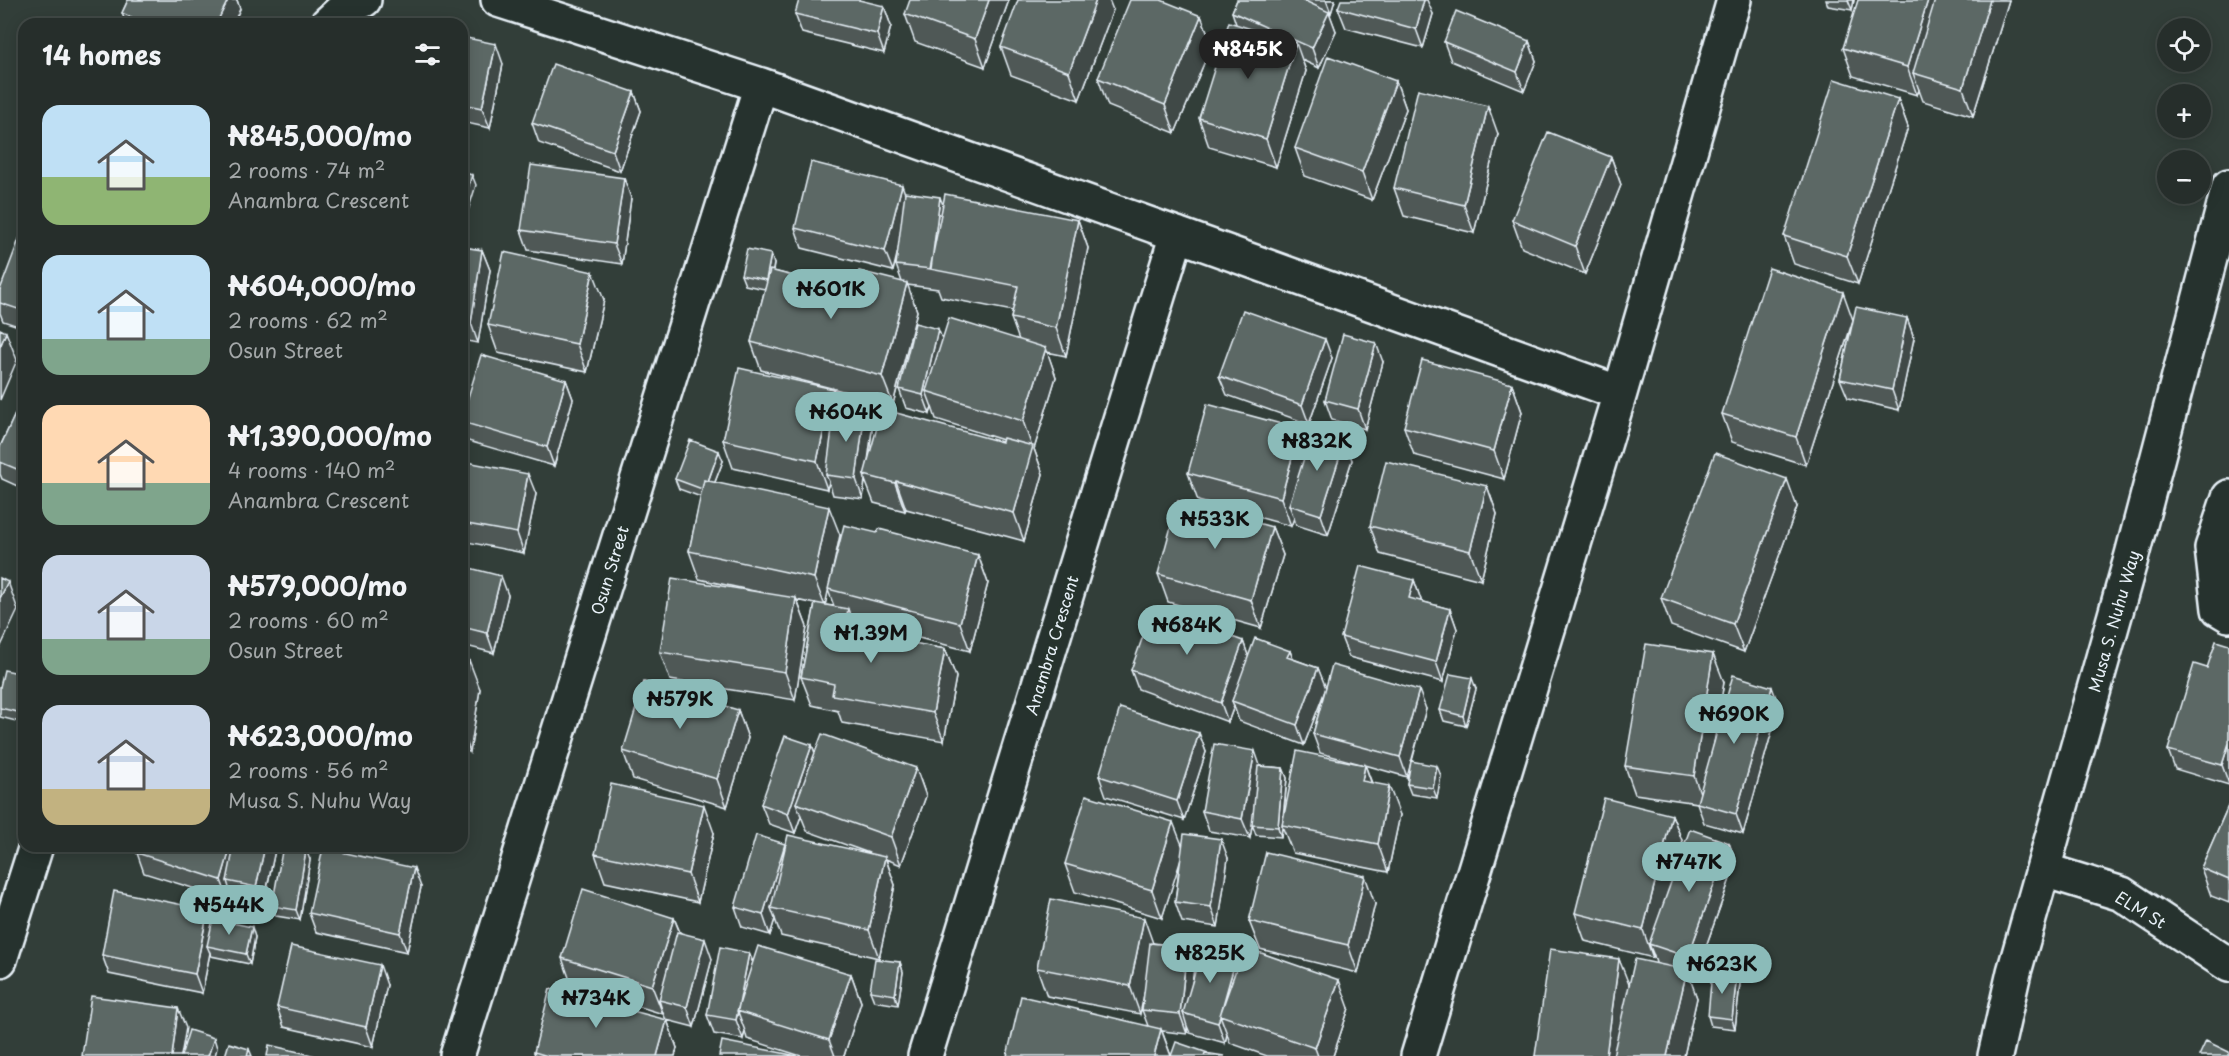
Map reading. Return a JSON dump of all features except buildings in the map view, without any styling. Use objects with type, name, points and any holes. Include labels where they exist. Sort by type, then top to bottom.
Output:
[{"type":"street","points":[[333,18],[341,11],[364,0]]},
{"type":"street","points":[[498,0],[760,84],[1620,393]]},
{"type":"street","points":[[1418,1056],[1620,393],[1734,0]]},
{"type":"street","name":"Osun Street","points":[[457,1056],[760,84]]},
{"type":"street","name":"Musa S. Nuhu Way","points":[[1995,1056],[2014,972],[2135,544],[2229,186]]},
{"type":"street","name":"Anambra Crescent","points":[[925,1056],[1177,234]]},
{"type":"street","points":[[2224,612],[2212,548],[2229,497]]},
{"type":"street","points":[[0,960],[34,852]]},
{"type":"street","name":"ELM St","points":[[2044,870],[2122,894],[2229,965]]}]
